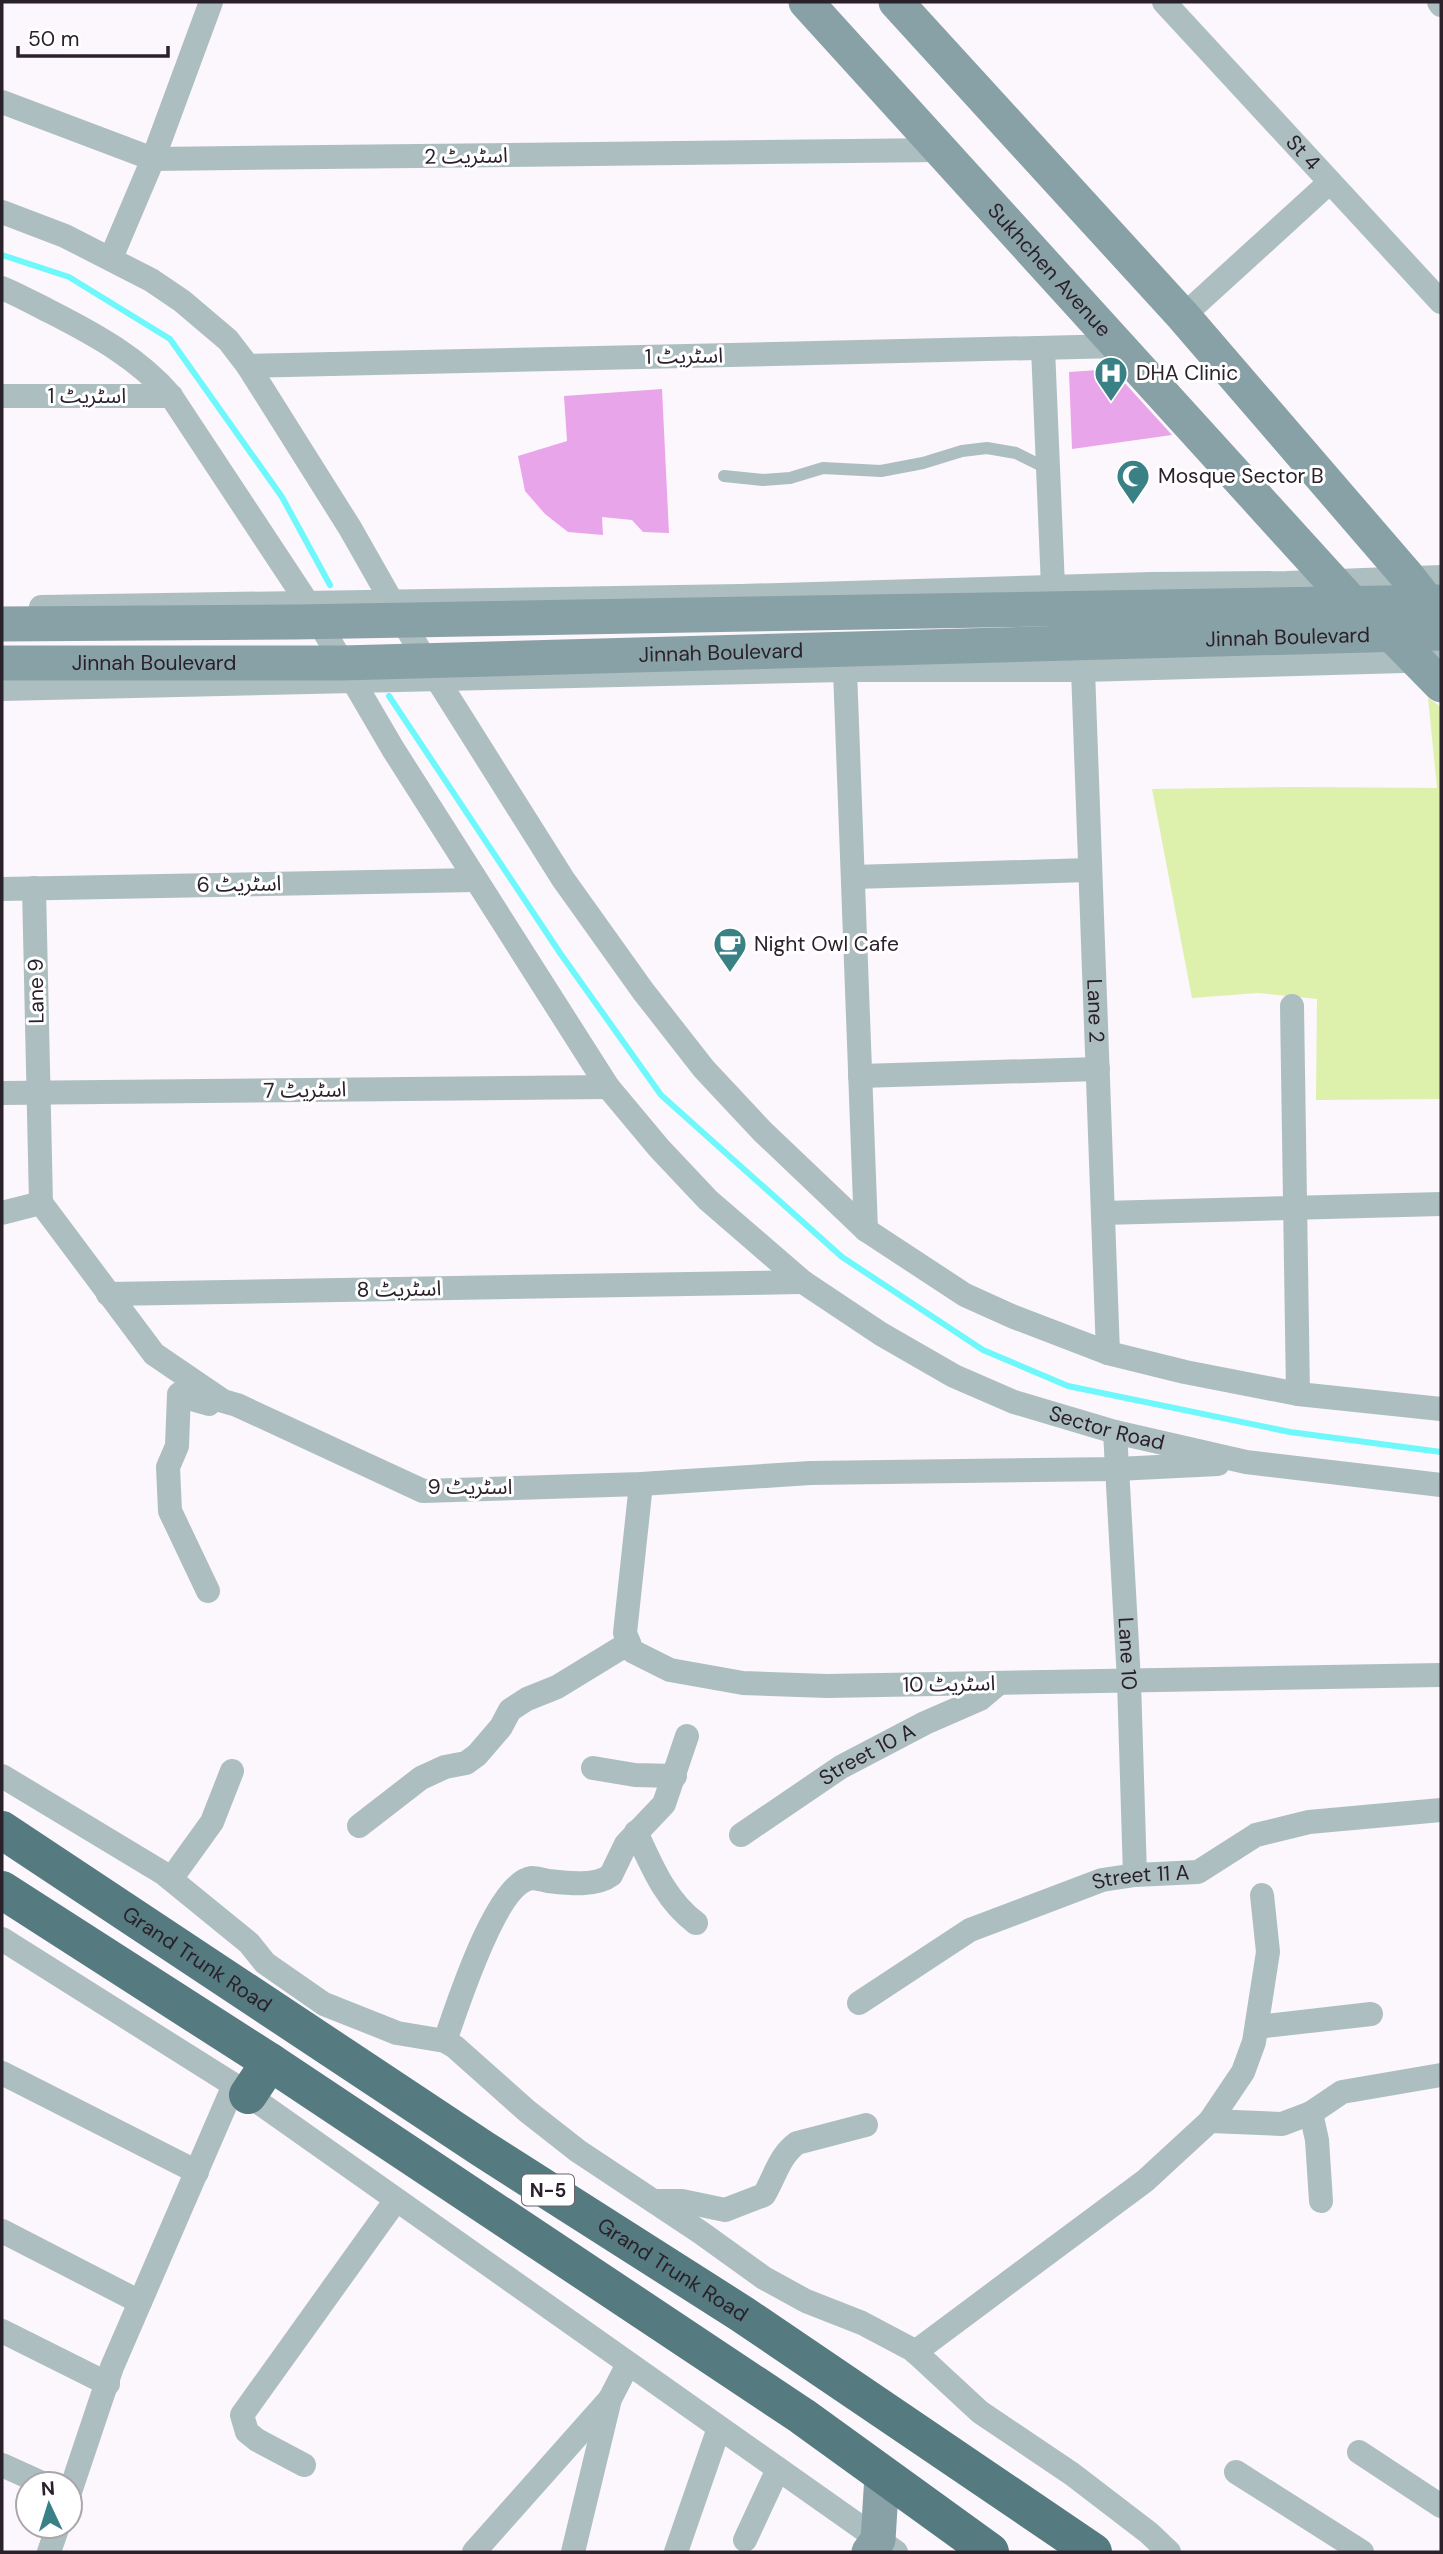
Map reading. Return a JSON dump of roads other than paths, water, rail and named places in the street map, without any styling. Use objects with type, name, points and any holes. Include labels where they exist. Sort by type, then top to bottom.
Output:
[{"type":"highway","name":"Grand Trunk Road","points":[[2,1830],[251,1975],[483,2149],[742,2314],[1093,2552]]},
{"type":"highway","name":"N-5","points":[[2,1891],[270,2062],[802,2416],[990,2552]]},
{"type":"highway","points":[[241,2090],[270,2062]]},
{"type":"street","points":[[111,258],[153,159],[211,2]]},
{"type":"street","name":"Sukhchen Avenue","points":[[806,2],[1343,592],[1433,668]]},
{"type":"street","points":[[896,2],[1184,316],[1433,602]]},
{"type":"street","name":"St 4","points":[[1164,2],[1441,302]]},
{"type":"street","name":"اسٹریٹ 2","points":[[2,102],[153,159],[941,150]]},
{"type":"street","points":[[1184,316],[1330,181]]},
{"type":"street","points":[[2,212],[65,236],[151,280],[182,301],[228,340],[248,366],[350,528],[431,669],[563,879],[650,1000],[704,1069],[763,1132],[866,1230],[965,1295],[1108,1353],[1185,1372],[1298,1394],[1441,1409]]},
{"type":"street","name":"Sector Road","points":[[2,288],[81,327],[121,351],[151,373],[171,396],[312,612],[475,880],[608,1087],[659,1149],[708,1200],[803,1282],[881,1334],[954,1376],[1014,1402],[1115,1432],[1246,1462],[1441,1485]]},
{"type":"street","name":"اسٹریٹ 1","points":[[248,366],[1120,346]]},
{"type":"street","points":[[1043,348],[1053,587]]},
{"type":"street","name":"اسٹریٹ 1","points":[[2,396],[171,396]]},
{"type":"street","points":[[396,610],[1053,587],[1154,624],[1433,668]]},
{"type":"street","name":"Jinnah Boulevard","points":[[2,663],[347,671],[431,669],[1154,624],[1343,592],[1433,602]]},
{"type":"street","name":"Jinnah Boulevard","points":[[2,624],[396,610],[1154,624],[1391,634],[1433,602]]},
{"type":"street","points":[[2,607],[312,612]]},
{"type":"street","points":[[431,669],[1083,670],[1154,624]]},
{"type":"street","points":[[845,670],[866,1230]]},
{"type":"street","name":"Lane 2","points":[[1083,670],[1108,1353]]},
{"type":"street","points":[[2,689],[347,671]]},
{"type":"street","points":[[853,877],[1090,870]]},
{"type":"street","name":"اسٹریٹ 6","points":[[2,889],[475,880]]},
{"type":"street","name":"Lane 9","points":[[34,888],[38,1093]]},
{"type":"street","points":[[1292,1006],[1298,1394]]},
{"type":"street","points":[[860,1076],[1098,1069]]},
{"type":"street","name":"اسٹریٹ 7","points":[[2,1093],[608,1087]]},
{"type":"street","points":[[38,1093],[41,1203],[108,1294]]},
{"type":"street","points":[[2,1213],[41,1203]]},
{"type":"street","points":[[1103,1213],[1441,1204]]},
{"type":"street","name":"اسٹریٹ 8","points":[[108,1294],[803,1282]]},
{"type":"street","name":"اسٹریٹ 9","points":[[108,1294],[154,1354],[223,1401],[423,1491],[641,1484],[810,1473],[1117,1469],[1246,1462]]},
{"type":"street","points":[[208,1591],[170,1511],[168,1467],[177,1446],[179,1394],[187,1393],[203,1403],[215,1405],[223,1401]]},
{"type":"street","name":"Lane 10","points":[[1115,1432],[1129,1681],[1135,1875]]},
{"type":"street","points":[[359,1826],[421,1778],[445,1767],[466,1763],[477,1755],[501,1727],[510,1710],[527,1699],[557,1687],[629,1643],[625,1633],[641,1484]]},
{"type":"street","name":"اسٹریٹ 10","points":[[629,1643],[632,1651],[670,1670],[743,1683],[827,1686],[1441,1675]]},
{"type":"street","name":"Street 10 A","points":[[741,1835],[841,1767],[925,1723],[980,1699],[999,1683]]},
{"type":"street","points":[[445,2041],[477,1951],[511,1894],[523,1881],[532,1878],[579,1883],[607,1879],[626,1844],[664,1804],[687,1736]]},
{"type":"street","points":[[593,1768],[635,1775],[675,1776]]},
{"type":"street","points":[[170,1879],[212,1822],[232,1771]]},
{"type":"street","points":[[2,1776],[170,1879],[249,1943],[251,1975],[397,2033],[445,2041],[455,2047],[527,2111],[578,2151],[764,2278],[806,2301],[862,2323],[915,2352],[980,2412],[1072,2474],[1149,2533],[1169,2552]]},
{"type":"street","name":"Street 11 A","points":[[859,2003],[970,1930],[1102,1880],[1135,1875],[1199,1872],[1256,1835],[1309,1822],[1441,1810]]},
{"type":"street","points":[[636,1832],[664,1890],[677,1908],[696,1923]]},
{"type":"street","points":[[915,2352],[1146,2180],[1210,2121],[1243,2072],[1254,2042],[1268,1952],[1262,1895]]},
{"type":"street","points":[[2,1939],[241,2090],[778,2469],[881,2548]]},
{"type":"street","points":[[1257,2027],[1371,2014]]},
{"type":"street","points":[[2,2073],[197,2172]]},
{"type":"street","points":[[1210,2121],[1282,2124],[1311,2113],[1342,2092],[1441,2075]]},
{"type":"street","points":[[78,2470],[112,2367],[197,2172],[241,2090]]},
{"type":"street","points":[[1311,2113],[1317,2140],[1321,2201]]},
{"type":"street","points":[[654,2201],[682,2201],[715,2210],[725,2210],[742,2204],[764,2195],[780,2161],[797,2143],[866,2125]]},
{"type":"street","points":[[304,2465],[247,2432],[242,2415],[396,2200]]},
{"type":"street","points":[[2,2231],[140,2302]]},
{"type":"street","points":[[2,2331],[108,2384]]},
{"type":"street","points":[[573,2552],[610,2399],[628,2364]]},
{"type":"street","points":[[474,2552],[610,2399]]},
{"type":"street","points":[[676,2552],[719,2428]]},
{"type":"street","points":[[1359,2452],[1441,2506]]},
{"type":"street","points":[[745,2540],[778,2469]]},
{"type":"street","points":[[1236,2472],[1362,2552]]},
{"type":"street","points":[[881,2548],[882,2475]]},
{"type":"lane","points":[[724,476],[763,480],[790,478],[824,468],[881,471],[923,463],[962,451],[987,448],[1016,453],[1048,469]]},
{"type":"waterway","points":[[2,255],[69,277],[170,339],[282,497],[330,585]]},
{"type":"waterway","points":[[389,696],[560,953],[661,1095],[842,1257],[983,1350],[1068,1386],[1290,1432],[1441,1452]]},
{"type":"place","name":"DHA Clinic","points":[[1111,403]]},
{"type":"place","name":"Mosque Sector B","points":[[1133,506]]},
{"type":"place","name":"Night Owl Cafe","points":[[730,974]]}]
